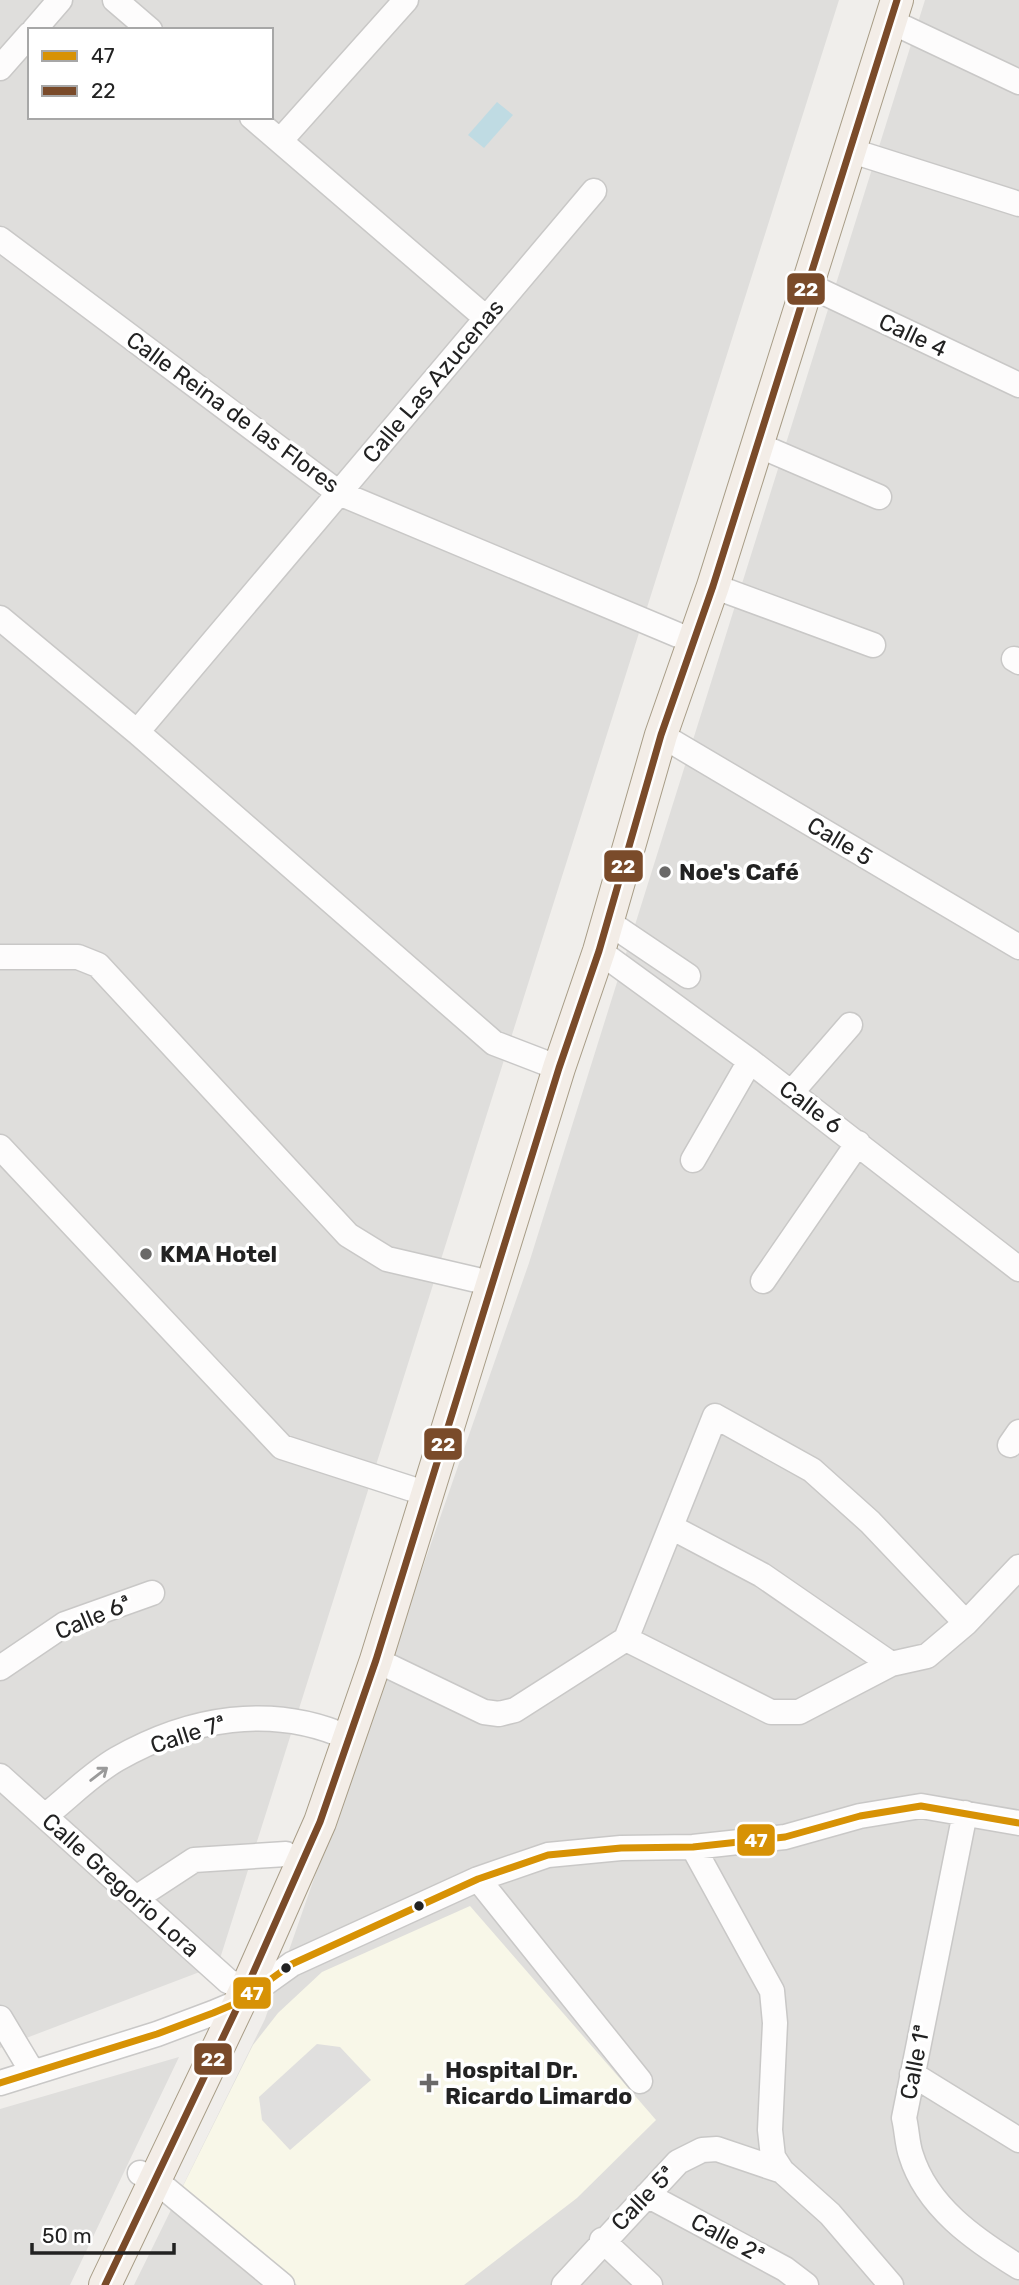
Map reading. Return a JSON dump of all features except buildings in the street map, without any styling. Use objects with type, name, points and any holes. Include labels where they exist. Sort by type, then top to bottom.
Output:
[{"type":"main road","points":[[105,2285],[154,2163],[231,1996],[320,1822],[341,1734],[412,1489],[477,1280],[550,1065],[603,937],[661,735],[713,586],[808,285],[888,7]]},
{"type":"main road","points":[[231,1996],[286,1854],[376,1660],[678,635],[888,7]]},
{"type":"main road","points":[[86,2285],[154,2163]]},
{"type":"street","points":[[36,28],[60,0]]},
{"type":"street","points":[[115,0],[148,28]]},
{"type":"street","points":[[280,141],[406,0]]},
{"type":"street","points":[[888,7],[1019,82]]},
{"type":"street","points":[[0,68],[28,36]]},
{"type":"street","points":[[254,119],[486,318]]},
{"type":"street","points":[[849,150],[1019,204]]},
{"type":"street","name":"Calle Las Azucenas","points":[[137,732],[594,191]]},
{"type":"street","name":"Calle Reina de las Flores","points":[[0,239],[339,493],[678,635]]},
{"type":"street","name":"Calle 4","points":[[808,285],[1019,385]]},
{"type":"street","points":[[758,445],[879,497]]},
{"type":"street","points":[[713,586],[873,645]]},
{"type":"street","points":[[0,618],[137,732],[494,1043],[550,1065]]},
{"type":"street","name":"Calle 5","points":[[661,735],[1019,947]]},
{"type":"street","points":[[603,937],[688,976]]},
{"type":"street","name":"Calle 6","points":[[603,937],[750,1061],[1014,1256]]},
{"type":"street","points":[[0,957],[78,957],[98,965],[348,1235],[387,1259],[477,1280]]},
{"type":"street","points":[[792,1093],[850,1025]]},
{"type":"street","points":[[693,1160],[750,1061]]},
{"type":"street","points":[[763,1281],[858,1143]]},
{"type":"street","points":[[0,1147],[282,1447],[412,1489]]},
{"type":"street","points":[[376,1660],[484,1712],[499,1714],[514,1710],[626,1639],[715,1416],[812,1470],[870,1522],[966,1623]]},
{"type":"street","points":[[671,1527],[762,1574],[891,1664]]},
{"type":"street","points":[[626,1639],[771,1712],[799,1712],[891,1664],[927,1656],[966,1623],[1019,1567]]},
{"type":"street","name":"Calle 6ª","points":[[0,1668],[65,1624],[152,1593]]},
{"type":"street","name":"Calle 7ª","points":[[45,1816],[116,1760],[178,1732],[242,1716],[306,1721],[341,1734]]},
{"type":"street","name":"Calle Gregorio Lora","points":[[0,1776],[136,1898],[231,1996]]},
{"type":"street","points":[[0,2083],[157,2034],[292,1964],[478,1879],[548,1855],[621,1848],[694,1847],[785,1837],[860,1816],[920,1806],[1019,1823]]},
{"type":"street","name":"Calle 1ª","points":[[965,1813],[904,2118],[911,2155],[925,2184],[943,2211],[993,2251],[1019,2267]]},
{"type":"street","points":[[694,1847],[772,1991],[775,2023],[769,2130],[773,2157],[782,2171],[830,2214],[891,2285]]},
{"type":"street","points":[[136,1898],[194,1860],[286,1854]]},
{"type":"street","points":[[478,1879],[640,2081]]},
{"type":"street","points":[[0,2018],[33,2073]]},
{"type":"street","points":[[912,2074],[1019,2140]]},
{"type":"street","name":"Calle 5ª","points":[[564,2285],[602,2240],[678,2162],[702,2150],[717,2149],[782,2171]]},
{"type":"street","points":[[154,2163],[282,2285]]},
{"type":"street","name":"Calle 2ª","points":[[647,2195],[785,2269],[806,2285]]},
{"type":"street","points":[[602,2240],[650,2285]]},
{"type":"shaded area","points":[[0,0],[839,0],[218,1965],[0,2048]]},
{"type":"shaded area","points":[[925,0],[1019,0],[1019,2285],[134,2285],[265,2019],[529,1263]]},
{"type":"shaded area","name":"Hospital Dr. Ricardo Limardo","points":[[470,1906],[656,2120],[577,2198],[464,2285],[297,2285],[181,2190],[253,2045],[278,2013],[322,1972]]},
{"type":"shaded area","points":[[317,2044],[340,2047],[371,2080],[290,2150],[262,2120],[259,2097]]},
{"type":"shaded area","points":[[179,2057],[70,2285],[0,2285],[0,2109]]},
{"type":"water","points":[[497,102],[513,115],[484,148],[468,135]]},
{"type":"transit line","name":"22","points":[[105,2285],[246,1989],[320,1822],[376,1660],[559,1068],[599,951],[661,735],[713,586],[897,0]]},
{"type":"transit line","name":"47","points":[[0,2083],[157,2034],[213,2013],[239,2002],[292,1964],[478,1879],[548,1855],[621,1848],[693,1847],[785,1837],[860,1816],[921,1806],[1019,1823]]},
{"type":"place","name":"Noe's Café","points":[[665,872]]},
{"type":"place","name":"KMA Hotel","points":[[146,1254]]},
{"type":"place","name":"Hospital Dr. Ricardo Limardo","points":[[429,2083]]}]
